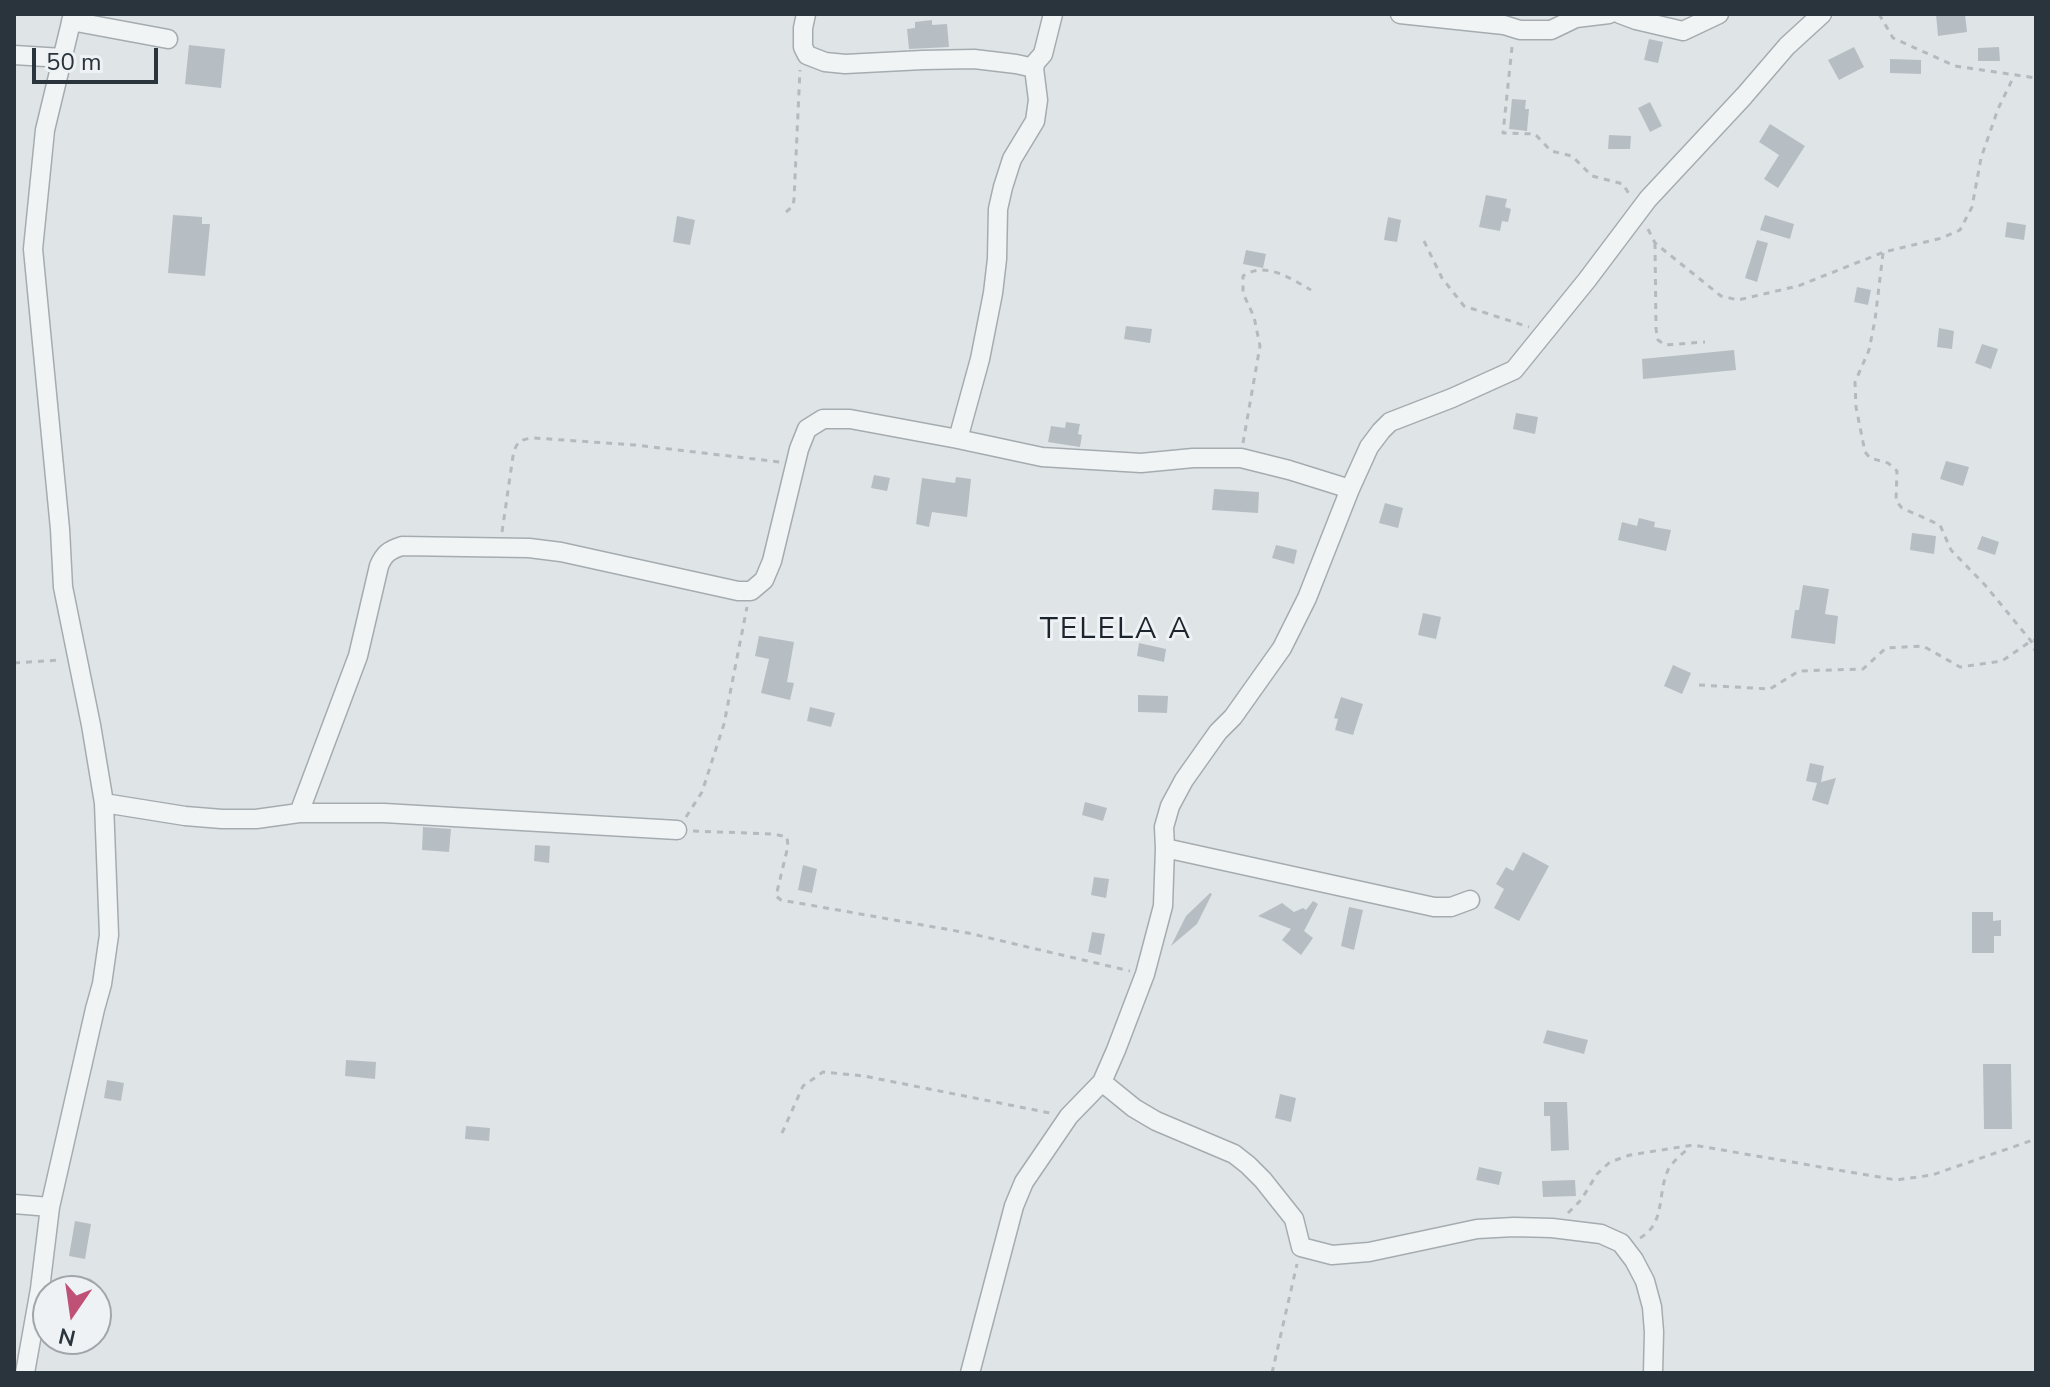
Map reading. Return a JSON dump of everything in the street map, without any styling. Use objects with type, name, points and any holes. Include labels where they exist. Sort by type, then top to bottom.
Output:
[{"type":"street","points":[[806,14],[803,47],[807,55],[825,62],[845,64],[974,59],[1034,68]]},
{"type":"street","points":[[958,439],[980,359],[993,293],[998,209],[1012,159],[1035,121],[1038,100],[1034,68],[1043,54],[1053,14]]},
{"type":"street","points":[[1400,14],[1504,25],[1520,30],[1551,30],[1576,18],[1609,14]]},
{"type":"street","points":[[1620,14],[1683,31],[1719,14]]},
{"type":"street","points":[[970,1373],[1014,1206],[1024,1182],[1069,1116],[1102,1082],[1145,974],[1163,906],[1164,827],[1170,806],[1184,780],[1218,732],[1233,717],[1282,648],[1307,598],[1369,447],[1390,422],[1514,370],[1648,199],[1787,46],[1822,14]]},
{"type":"street","points":[[25,1373],[50,1207],[106,964],[109,935],[104,803],[63,587],[33,249],[45,130],[72,18],[168,39]]},
{"type":"street","points":[[14,55],[62,58]]},
{"type":"street","points":[[299,813],[358,656],[379,566],[384,555],[402,546],[529,548],[561,552],[738,591],[751,591],[764,580],[772,561],[799,449],[807,429],[823,419],[850,419],[1042,457],[1141,463],[1241,458],[1350,489]]},
{"type":"street","points":[[104,803],[222,819],[256,819],[299,813],[384,813],[677,830]]},
{"type":"street","points":[[1165,848],[1434,907],[1451,907],[1470,900]]},
{"type":"street","points":[[1102,1082],[1156,1121],[1234,1154],[1248,1165],[1294,1219],[1301,1247],[1332,1255],[1369,1252],[1477,1229],[1552,1228],[1601,1234],[1621,1243],[1645,1281],[1652,1307],[1653,1373]]},
{"type":"street","points":[[14,1204],[50,1207]]},
{"type":"path","points":[[1879,14],[1893,38],[1942,62],[2036,78]]},
{"type":"path","points":[[1504,25],[1512,42],[1503,133],[1535,134],[1551,151],[1572,156],[1592,176],[1623,184],[1655,243],[1721,296],[1738,300],[1798,286],[1884,252],[1942,238],[1960,230],[1972,207],[1981,158],[1998,109],[2014,76]]},
{"type":"path","points":[[786,212],[793,206],[794,199],[798,81],[803,47]]},
{"type":"path","points":[[1424,241],[1442,278],[1464,306],[1545,332]]},
{"type":"path","points":[[1655,243],[1658,340],[1665,345],[1705,342]]},
{"type":"path","points":[[1884,252],[1869,350],[1855,382],[1856,407],[1865,452],[1870,458],[1888,463],[1897,471],[1896,501],[1902,508],[1940,525],[1951,550],[2034,641],[2036,653]]},
{"type":"path","points":[[1241,458],[1260,346],[1254,317],[1243,293],[1243,276],[1252,271],[1273,270],[1311,290]]},
{"type":"path","points":[[499,547],[513,456],[516,445],[522,439],[635,445],[796,464]]},
{"type":"path","points":[[677,830],[702,792],[724,724],[751,591]]},
{"type":"path","points":[[1699,685],[1770,689],[1799,671],[1863,669],[1886,648],[1923,646],[1960,667],[2002,661],[2034,641]]},
{"type":"path","points":[[14,663],[77,659]]},
{"type":"path","points":[[677,830],[787,837],[788,846],[776,896],[781,900],[968,933],[1145,974]]},
{"type":"path","points":[[782,1133],[803,1086],[823,1072],[864,1076],[1069,1116]]},
{"type":"path","points":[[1552,1228],[1581,1200],[1597,1174],[1610,1162],[1630,1155],[1693,1145],[1896,1180],[1932,1175],[2036,1139]]},
{"type":"path","points":[[1621,1243],[1643,1238],[1651,1230],[1659,1215],[1667,1172],[1693,1145]]},
{"type":"path","points":[[1272,1373],[1301,1247]]},
{"type":"building","points":[[1936,14],[1965,14],[1967,32],[1938,36]]},
{"type":"building","points":[[932,20],[932,25],[947,24],[949,47],[909,49],[907,29],[915,28],[915,22]]},
{"type":"building","points":[[1649,39],[1663,42],[1658,63],[1644,60]]},
{"type":"building","points":[[189,45],[225,49],[221,88],[185,84]]},
{"type":"building","points":[[1854,47],[1864,67],[1839,80],[1828,60]]},
{"type":"building","points":[[1999,47],[2000,61],[1978,61],[1978,48]]},
{"type":"building","points":[[1890,59],[1921,60],[1921,74],[1890,73]]},
{"type":"building","points":[[1512,99],[1526,100],[1525,109],[1529,109],[1527,131],[1509,129]]},
{"type":"building","points":[[1650,102],[1662,126],[1650,132],[1638,108]]},
{"type":"building","points":[[1770,124],[1805,146],[1778,188],[1764,179],[1779,155],[1759,142]]},
{"type":"building","points":[[1609,135],[1631,136],[1630,149],[1608,149]]},
{"type":"building","points":[[1486,195],[1507,199],[1505,207],[1511,209],[1508,222],[1502,221],[1500,231],[1479,227]]},
{"type":"building","points":[[173,215],[202,217],[202,224],[210,224],[205,276],[168,273]]},
{"type":"building","points":[[1765,215],[1794,224],[1790,239],[1760,230]]},
{"type":"building","points":[[677,216],[695,220],[690,245],[673,242]]},
{"type":"building","points":[[1388,217],[1401,220],[1397,242],[1384,240]]},
{"type":"building","points":[[2007,222],[2026,225],[2024,240],[2005,237]]},
{"type":"building","points":[[1757,240],[1768,243],[1757,282],[1745,278]]},
{"type":"building","points":[[1246,250],[1266,254],[1263,268],[1243,264]]},
{"type":"building","points":[[1857,287],[1871,290],[1868,305],[1854,302]]},
{"type":"building","points":[[1126,326],[1152,329],[1150,343],[1124,339]]},
{"type":"building","points":[[1939,328],[1954,331],[1952,349],[1937,347]]},
{"type":"building","points":[[1982,344],[1998,349],[1991,369],[1975,363]]},
{"type":"building","points":[[1734,350],[1736,370],[1643,379],[1642,359]]},
{"type":"building","points":[[1516,413],[1538,417],[1535,434],[1513,429]]},
{"type":"building","points":[[1066,422],[1080,424],[1080,447],[1048,442],[1051,426],[1065,428]]},
{"type":"building","points":[[1946,461],[1969,467],[1963,486],[1940,479]]},
{"type":"building","points":[[874,475],[890,478],[887,491],[871,488]]},
{"type":"building","points":[[956,477],[971,479],[967,517],[932,512],[929,527],[916,524],[922,478],[955,483]]},
{"type":"building","points":[[1214,489],[1259,492],[1258,513],[1212,510]]},
{"type":"building","points":[[1385,503],[1403,508],[1398,528],[1379,523]]},
{"type":"building","points":[[1639,518],[1655,522],[1654,527],[1671,530],[1666,551],[1618,540],[1622,522],[1637,526]]},
{"type":"building","points":[[1912,533],[1936,536],[1934,554],[1910,550]]},
{"type":"building","points":[[1982,536],[1999,542],[1995,555],[1977,549]]},
{"type":"building","points":[[1276,545],[1297,550],[1294,564],[1272,558]]},
{"type":"building","points":[[1803,585],[1829,589],[1825,614],[1838,616],[1835,644],[1791,638]]},
{"type":"building","points":[[1423,613],[1441,617],[1436,639],[1418,635]]},
{"type":"building","points":[[759,636],[794,642],[787,682],[794,683],[790,700],[761,693],[769,659],[755,656]]},
{"type":"building","points":[[1139,643],[1166,649],[1164,662],[1137,656]]},
{"type":"building","points":[[1673,665],[1691,673],[1682,694],[1664,686]]},
{"type":"building","points":[[1138,695],[1168,696],[1167,713],[1138,712]]},
{"type":"building","points":[[1341,697],[1363,704],[1353,735],[1335,730],[1338,719],[1334,718]]},
{"type":"building","points":[[810,707],[835,713],[831,727],[807,721]]},
{"type":"building","points":[[1810,763],[1824,766],[1821,782],[1836,778],[1828,805],[1812,800],[1817,783],[1806,781]]},
{"type":"building","points":[[1085,802],[1107,808],[1103,821],[1082,815]]},
{"type":"building","points":[[423,827],[451,829],[449,852],[422,850]]},
{"type":"building","points":[[535,845],[550,846],[549,863],[534,861]]},
{"type":"building","points":[[1523,852],[1549,866],[1519,921],[1494,908],[1504,889],[1496,884],[1506,867],[1513,871]]},
{"type":"building","points":[[803,865],[817,869],[812,893],[798,890]]},
{"type":"building","points":[[1094,877],[1109,879],[1106,898],[1091,895]]},
{"type":"building","points":[[1210,893],[1197,924],[1171,946],[1186,916]]},
{"type":"building","points":[[1313,901],[1318,904],[1304,931],[1313,938],[1301,955],[1282,940],[1291,929],[1258,916],[1282,903],[1294,912],[1303,908],[1306,910]]},
{"type":"building","points":[[1349,907],[1363,910],[1354,950],[1341,946]]},
{"type":"building","points":[[1972,912],[1993,912],[1993,921],[2001,920],[2001,936],[1994,936],[1994,953],[1972,953]]},
{"type":"building","points":[[1092,932],[1105,934],[1101,955],[1088,952]]},
{"type":"building","points":[[1547,1030],[1588,1040],[1584,1054],[1543,1043]]},
{"type":"building","points":[[346,1060],[376,1062],[375,1079],[345,1076]]},
{"type":"building","points":[[1983,1064],[2011,1064],[2012,1129],[1984,1129]]},
{"type":"building","points":[[107,1080],[124,1083],[121,1101],[104,1098]]},
{"type":"building","points":[[1280,1094],[1296,1098],[1291,1122],[1275,1118]]},
{"type":"building","points":[[1544,1102],[1567,1102],[1569,1150],[1551,1151],[1550,1116],[1544,1116]]},
{"type":"building","points":[[466,1126],[490,1128],[489,1141],[465,1139]]},
{"type":"building","points":[[1479,1167],[1502,1172],[1499,1185],[1476,1180]]},
{"type":"building","points":[[1575,1180],[1576,1196],[1543,1197],[1542,1181]]},
{"type":"building","points":[[75,1221],[91,1224],[85,1259],[69,1256]]},
{"type":"district","name":"TELELA A","points":[[1116,631]]}]
